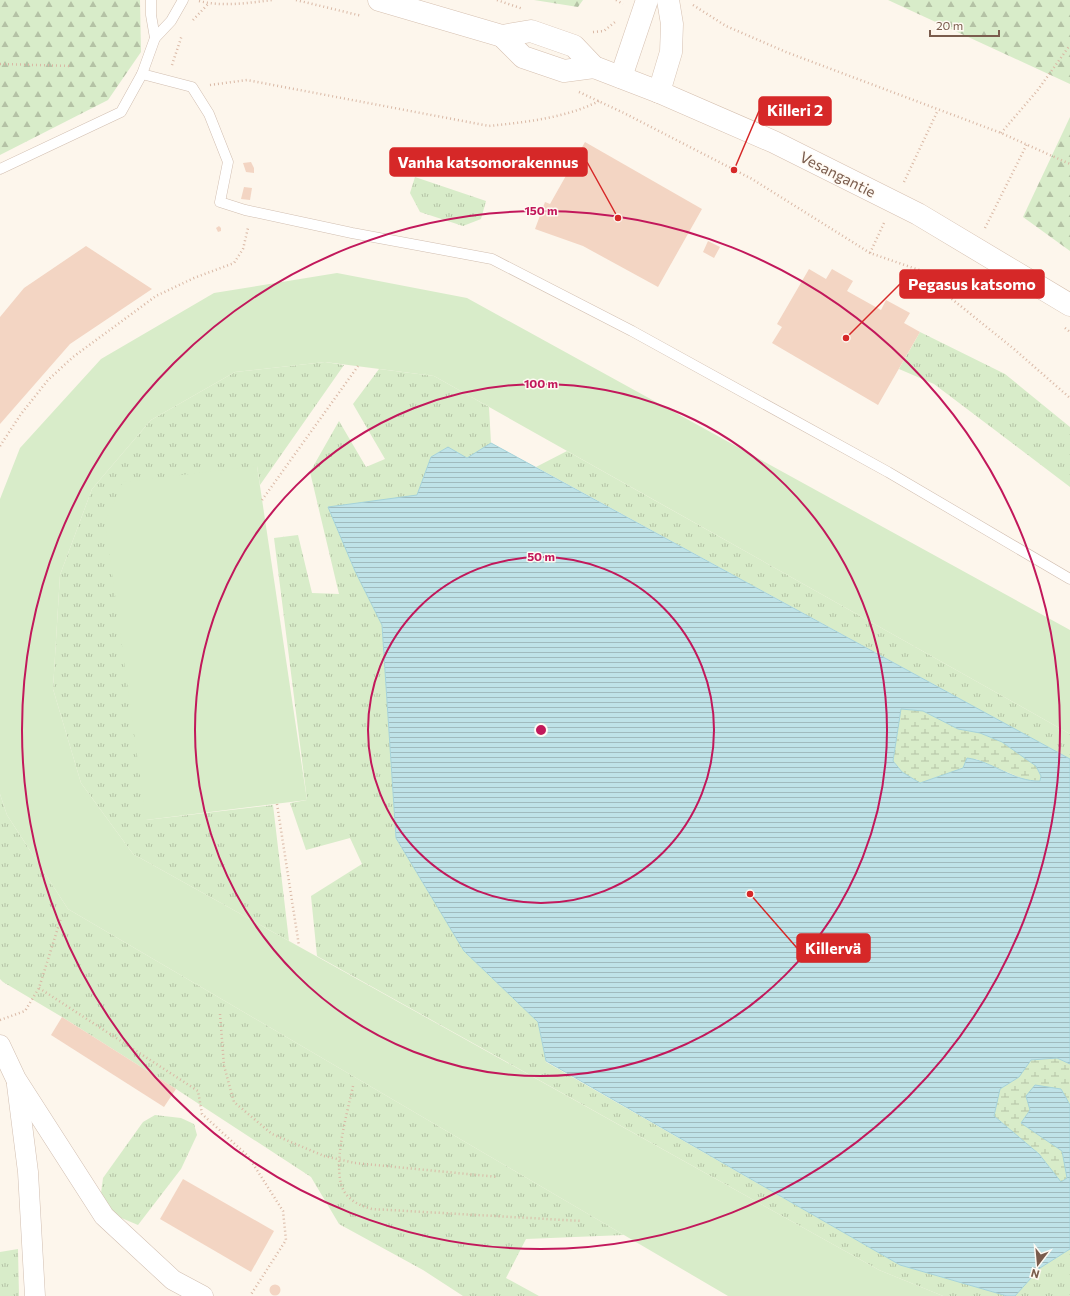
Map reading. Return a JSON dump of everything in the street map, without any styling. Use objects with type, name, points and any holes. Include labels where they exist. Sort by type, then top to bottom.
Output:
[{"type":"street","name":"Vesangantie","points":[[379,0],[502,36],[523,57],[564,71],[594,67],[622,77],[774,142],[918,214],[1070,305]]},
{"type":"street","points":[[622,77],[647,0]]},
{"type":"street","points":[[659,92],[671,52],[672,24],[668,0]]},
{"type":"street","points":[[0,1045],[16,1080],[104,1216],[173,1280],[203,1296]]},
{"type":"street","points":[[16,1080],[28,1172],[35,1296]]},
{"type":"lane","points":[[151,0],[151,15],[155,38]]},
{"type":"lane","points":[[0,169],[120,112],[142,74],[155,38],[171,21],[183,0]]},
{"type":"lane","points":[[142,74],[192,87],[209,114],[228,162],[220,202],[252,212],[352,234],[492,259],[632,331],[874,464],[1070,579]]},
{"type":"path","points":[[197,0],[209,3],[238,4],[272,0]]},
{"type":"path","points":[[190,22],[209,3]]},
{"type":"path","points":[[692,4],[726,26],[786,52],[1001,133],[1070,164]]},
{"type":"path","points":[[166,80],[183,31]]},
{"type":"path","points":[[1001,133],[1037,91],[1070,45]]},
{"type":"path","points":[[0,64],[72,66]]},
{"type":"path","points":[[192,87],[247,80],[489,126],[528,122],[584,109],[599,101]]},
{"type":"path","points":[[578,92],[599,101],[752,179],[870,253],[922,271],[1004,291]]},
{"type":"path","points":[[903,184],[938,110]]},
{"type":"path","points":[[975,248],[1027,144]]},
{"type":"path","points":[[0,446],[21,414],[48,380],[96,339],[156,296],[194,278],[234,263],[243,249],[252,212]]},
{"type":"path","points":[[870,253],[884,223]]},
{"type":"path","points":[[922,271],[942,291],[1014,349],[1070,398]]},
{"type":"path","points":[[1063,328],[1070,332]]},
{"type":"path","points":[[262,500],[358,366]]},
{"type":"path","points":[[277,804],[299,946]]},
{"type":"path","points":[[0,1020],[25,1011],[40,988],[61,918]]},
{"type":"path","points":[[40,988],[198,1091],[202,1114],[248,1156],[283,1211],[286,1240],[250,1296]]},
{"type":"path","points":[[220,1014],[224,1066],[234,1102],[272,1134],[324,1156],[355,1163],[498,1177]]},
{"type":"path","points":[[353,1086],[340,1147],[338,1174],[345,1194],[357,1204],[372,1209],[582,1221]]},
{"type":"green space","points":[[0,0],[140,0],[141,52],[108,100],[0,155]]},
{"type":"green space","points":[[534,0],[583,0],[578,7]]},
{"type":"green space","points":[[888,0],[1070,0],[1070,84]]},
{"type":"green space","points":[[1070,117],[1070,251],[1023,217]]},
{"type":"green space","points":[[415,177],[486,201],[481,219],[463,226],[420,212],[410,193]]},
{"type":"green space","points":[[337,273],[467,298],[1070,630],[1070,734],[434,376],[325,362],[235,372],[151,420],[92,489],[60,575],[53,689],[81,783],[133,854],[879,1270],[943,1296],[728,1296],[68,909],[7,815],[0,794],[0,499],[20,448],[101,359],[214,293]]},
{"type":"green space","points":[[920,332],[1005,374],[1070,427],[1070,487],[934,384],[899,369]]},
{"type":"green space","points":[[325,362],[344,365],[260,485],[257,466],[146,820],[273,805],[289,941],[133,854],[81,783],[53,689],[60,575],[92,489],[151,420],[235,372]]},
{"type":"green space","points":[[379,369],[434,376],[489,407],[491,443],[467,459],[448,447],[431,457],[417,495],[382,625],[396,838],[464,951],[538,1022],[546,1062],[900,1265],[1007,1296],[943,1296],[879,1270],[317,956],[311,896],[362,864],[350,838],[306,850],[290,803],[307,800],[274,538],[298,535],[312,593],[339,594],[310,472],[339,421],[366,467],[385,459],[353,404]]},
{"type":"green space","points":[[567,451],[1070,734],[1070,759],[536,467]]},
{"type":"green space","points":[[257,466],[307,800],[146,820],[105,522],[123,482]]},
{"type":"green space","points":[[901,708],[923,711],[958,729],[980,733],[1002,742],[1036,766],[1041,776],[1040,781],[1026,780],[976,759],[963,768],[920,783],[902,772],[893,761]]},
{"type":"green space","points":[[0,794],[7,815],[68,909],[624,1235],[526,1239],[506,1278],[539,1296],[463,1296],[423,1270],[339,1224],[311,1177],[176,1089],[0,979]]},
{"type":"green space","points":[[1057,1058],[1070,1064],[1070,1105],[1061,1089],[1030,1110],[1021,1123],[1062,1151],[1067,1178],[1061,1183],[1039,1154],[994,1116],[1000,1089],[1019,1077],[1031,1060]]},
{"type":"green space","points":[[155,1115],[181,1118],[194,1124],[197,1135],[181,1169],[138,1225],[119,1217],[100,1201],[103,1178],[143,1122]]},
{"type":"green space","points":[[18,1249],[19,1296],[0,1296],[0,1252]]},
{"type":"green space","points":[[1070,1249],[1070,1296],[1015,1296],[1040,1268]]},
{"type":"water","points":[[491,443],[1070,759],[1070,1064],[1057,1058],[1031,1060],[1019,1077],[1000,1089],[994,1116],[1039,1154],[1061,1182],[1067,1178],[1062,1151],[1021,1123],[1030,1110],[1026,1096],[1035,1085],[1061,1089],[1070,1105],[1070,1249],[1040,1268],[1015,1296],[1007,1296],[900,1265],[546,1061],[538,1022],[464,951],[396,838],[382,625],[355,571],[328,507],[417,495],[431,457],[448,447],[467,458]],"holes":[[[901,709],[923,711],[958,729],[980,733],[1002,742],[1036,766],[1041,776],[1040,781],[1021,778],[985,763],[967,758],[963,768],[920,783],[902,772],[893,761]]]},
{"type":"building","points":[[585,142],[702,209],[658,287],[583,246],[535,229],[545,202],[550,204]]},
{"type":"building","points":[[251,162],[254,168],[254,173],[246,172],[243,163]]},
{"type":"building","points":[[244,187],[252,188],[250,200],[241,199]]},
{"type":"building","points":[[219,226],[221,231],[218,232],[216,228]]},
{"type":"building","points":[[708,241],[720,247],[714,258],[703,252]]},
{"type":"building","points":[[86,246],[152,289],[70,344],[0,424],[0,317],[24,288]]},
{"type":"building","points":[[809,269],[826,279],[832,269],[853,281],[847,291],[881,310],[886,300],[910,313],[904,323],[920,332],[878,405],[772,343],[782,327],[777,324]]},
{"type":"building","points":[[62,1017],[176,1089],[164,1107],[51,1035]]},
{"type":"building","points":[[183,1179],[274,1231],[251,1272],[160,1219]]},
{"type":"building","points":[[273,1285],[277,1285],[279,1286],[279,1294],[273,1295],[270,1292],[270,1288]]},
{"type":"place","name":"Killeri 2","points":[[734,170]]},
{"type":"place","name":"Vanha katsomorakennus","points":[[618,218]]},
{"type":"place","name":"Pegasus katsomo","points":[[846,338]]},
{"type":"place","name":"Killervä","points":[[750,894]]}]
